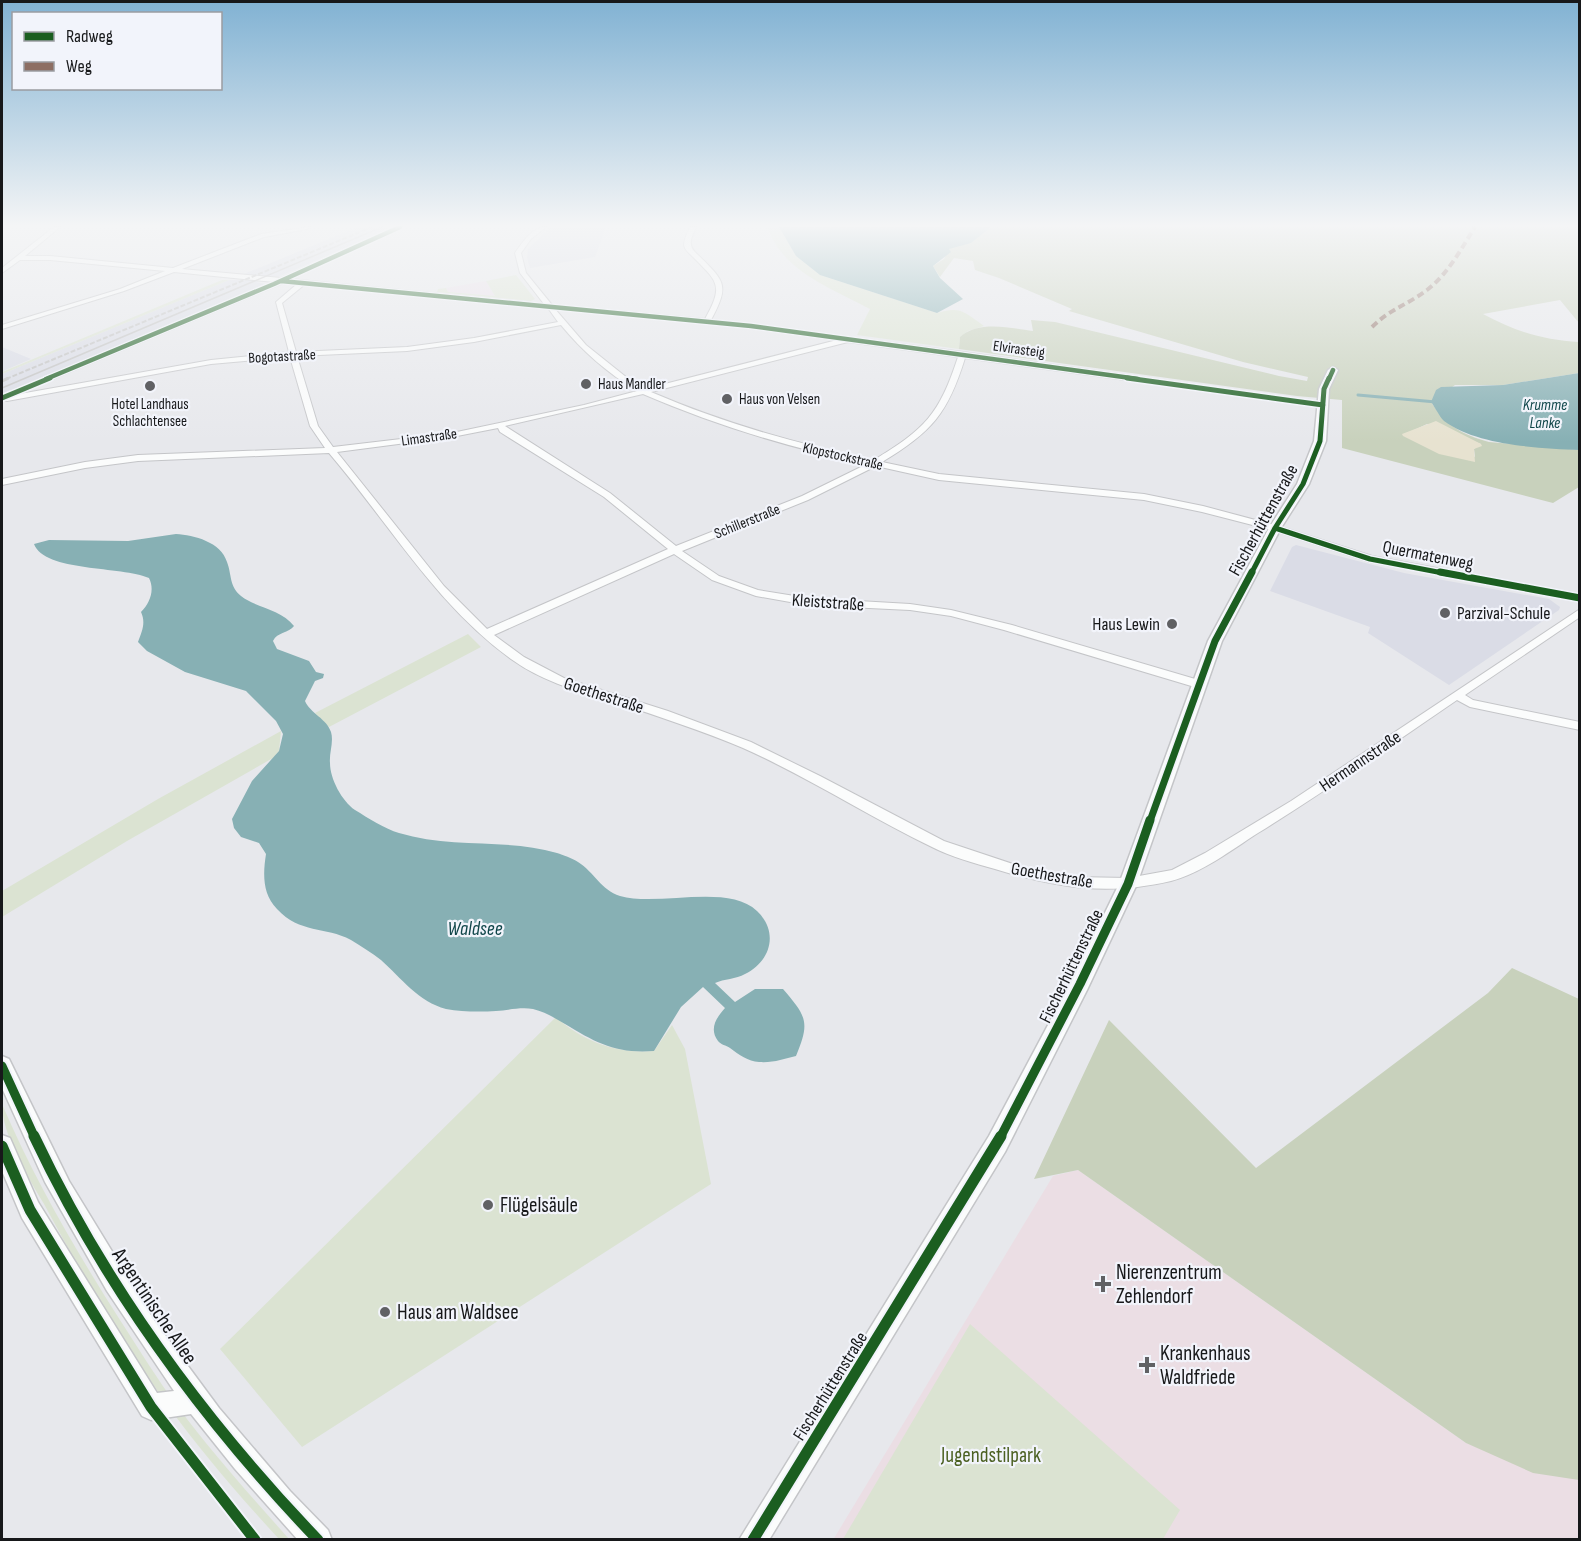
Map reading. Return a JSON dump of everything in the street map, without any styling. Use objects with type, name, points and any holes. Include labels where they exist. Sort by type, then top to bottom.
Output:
[{"type":"street","points":[[2,327],[97,299]]},
{"type":"street","points":[[2,398],[238,299]]},
{"type":"street","name":"Goethestraße","points":[[283,299],[279,302],[314,426],[440,588],[486,634],[520,660],[560,681],[664,714],[747,745],[939,845],[1022,872],[1074,882],[1128,884]]},
{"type":"street","name":"Elvirasteig","points":[[467,299],[847,338],[1323,405]]},
{"type":"street","name":"Klopstockstraße","points":[[544,299],[604,366],[644,392],[692,412],[748,431],[874,464],[939,477],[1144,497],[1203,509],[1275,528]]},
{"type":"street","points":[[706,322],[719,299]]},
{"type":"street","name":"Bogotastraße","points":[[2,398],[8,399],[199,364],[293,355],[378,352],[438,346],[563,323]]},
{"type":"street","name":"Limastraße","points":[[2,482],[85,465],[138,458],[332,450],[416,440],[501,426],[846,342],[847,338]]},
{"type":"street","name":"Schillerstraße","points":[[486,634],[675,550],[789,504],[874,464],[924,428],[939,411],[952,389],[963,354]]},
{"type":"street","name":"Fischerhüttenstraße","points":[[753,1539],[997,1144],[1080,984],[1128,884],[1215,641],[1275,528],[1303,484],[1320,441],[1324,389],[1333,370]]},
{"type":"street","name":"Kleiststraße","points":[[501,426],[502,430],[562,465],[620,505],[710,575],[749,591],[800,602],[912,607],[965,616],[1198,684]]},
{"type":"street","name":"Quermatenweg","points":[[1275,528],[1370,560],[1580,598]]},
{"type":"street","name":"Hermannstraße","points":[[1128,884],[1174,875],[1210,857],[1458,695],[1580,612]]},
{"type":"street","points":[[1458,695],[1470,703],[1580,726]]},
{"type":"street","name":"Argentinische Allee","points":[[2,1066],[60,1187],[114,1281],[197,1400],[288,1510],[318,1539]]},
{"type":"street","points":[[2,1146],[30,1210],[86,1305],[151,1407],[197,1400]]},
{"type":"shaded area","points":[[183,299],[229,299],[2,394],[2,374]]},
{"type":"shaded area","points":[[2,347],[31,359],[3,371]]},
{"type":"shaded area","name":"Parzival-Schule","points":[[1296,545],[1404,573],[1549,599],[1560,607],[1559,610],[1449,685],[1368,633],[1370,627],[1270,591],[1292,547]]},
{"type":"shaded area","name":"Krankenhaus Waldfriede","points":[[1078,1170],[1466,1443],[1579,1480],[1579,1539],[833,1540],[1053,1176]]},
{"type":"green space","points":[[177,299],[183,299],[2,374],[2,372]]},
{"type":"green space","points":[[509,299],[535,299],[531,301]]},
{"type":"green space","points":[[850,299],[894,299],[937,313],[957,310],[984,326],[968,331],[960,337],[959,349],[857,335],[870,309]]},
{"type":"green space","points":[[1048,299],[1579,299],[1579,323],[1560,300],[1483,314],[1529,334],[1579,342],[1579,373],[1503,385],[1455,385],[1431,402],[1449,423],[1479,439],[1489,442],[1579,450],[1579,487],[1553,503],[1342,448],[1342,400],[1297,396],[959,349],[960,337],[976,328],[995,326],[1033,331],[1031,320],[1055,322],[1307,381],[1308,377],[1243,362],[1069,311],[1072,309]],"holes":[[[1427,424],[1481,444],[1474,449],[1475,457],[1414,430]]]},
{"type":"green space","points":[[468,634],[481,647],[329,727],[315,713]]},
{"type":"green space","points":[[281,731],[279,751],[273,758],[127,841],[2,917],[2,891],[158,799]]},
{"type":"green space","points":[[1512,968],[1579,999],[1579,1480],[1533,1473],[1466,1443],[1078,1170],[1034,1179],[1109,1020],[1256,1168],[1488,993]]},
{"type":"green space","points":[[556,1017],[589,1040],[614,1048],[641,1051],[654,1051],[672,1025],[685,1049],[711,1184],[302,1447],[220,1349]]},
{"type":"green space","points":[[2,1104],[56,1214],[155,1375],[204,1441],[289,1539],[279,1539],[223,1476],[171,1410],[120,1335],[24,1169],[6,1129]]},
{"type":"green space","name":"Jugendstilpark","points":[[970,1324],[1180,1510],[1163,1539],[843,1539]]},
{"type":"sand","points":[[1436,421],[1481,444],[1482,446],[1474,449],[1475,462],[1439,454],[1402,434]]},
{"type":"water","points":[[894,299],[963,299],[937,313]]},
{"type":"water","name":"Krumme Lanke","points":[[1579,373],[1579,450],[1509,444],[1474,436],[1444,421],[1431,402],[1436,390],[1441,387],[1503,385]]},
{"type":"water","name":"Waldsee","points":[[176,534],[198,538],[219,549],[227,562],[237,592],[247,600],[289,620],[294,626],[273,641],[277,649],[309,661],[316,672],[324,674],[323,678],[315,681],[305,701],[329,727],[332,740],[330,759],[332,776],[341,795],[350,806],[388,829],[419,838],[538,848],[557,853],[578,862],[608,890],[620,896],[636,899],[729,898],[744,903],[757,911],[764,919],[770,937],[769,946],[761,962],[754,968],[738,977],[715,983],[735,1002],[755,989],[783,989],[797,1006],[804,1020],[803,1035],[796,1056],[774,1061],[755,1061],[718,1041],[714,1028],[716,1020],[725,1008],[703,987],[681,1007],[654,1051],[629,1051],[607,1046],[550,1015],[533,1009],[478,1012],[446,1009],[427,1001],[381,960],[351,940],[304,926],[286,917],[272,903],[266,890],[264,868],[266,854],[259,843],[241,837],[234,828],[232,819],[252,781],[279,751],[283,734],[276,721],[246,691],[185,672],[147,651],[138,642],[143,623],[141,612],[147,605],[151,592],[149,578],[137,574],[68,564],[41,553],[34,544],[49,540],[128,541]]},
{"type":"waterway","points":[[1358,395],[1436,402]]},
{"type":"tram line","points":[[2,388],[212,299]]},
{"type":"railway","points":[[6,379],[199,299]]},
{"type":"railway","points":[[2,381],[9,378]]},
{"type":"marked path","points":[[1372,327],[1386,313],[1412,299]]},
{"type":"cycle path","points":[[2,398],[238,299]]},
{"type":"cycle path","points":[[468,299],[751,326],[1323,405]]},
{"type":"cycle path","points":[[753,1540],[997,1144],[1080,984],[1128,884],[1215,641],[1275,528],[1303,484],[1320,441],[1324,389],[1333,370]]},
{"type":"cycle path","points":[[1275,528],[1370,559],[1580,598]]},
{"type":"cycle path","points":[[2,1066],[61,1189],[145,1329],[244,1460],[318,1540]]},
{"type":"cycle path","points":[[2,1146],[30,1210],[151,1407],[255,1540]]},
{"type":"place","name":"Haus Mandler","points":[[586,384]]},
{"type":"place","name":"Hotel Landhaus Schlachtensee","points":[[150,386]]},
{"type":"place","name":"Haus von Velsen","points":[[727,399]]},
{"type":"place","name":"Parzival-Schule","points":[[1445,613]]},
{"type":"place","name":"Haus Lewin","points":[[1172,624]]},
{"type":"place","name":"Flügelsäule","points":[[488,1205]]},
{"type":"place","name":"Nierenzentrum Zehlendorf","points":[[1103,1284]]},
{"type":"place","name":"Haus am Waldsee","points":[[385,1312]]},
{"type":"place","name":"Krankenhaus Waldfriede","points":[[1147,1365]]}]
